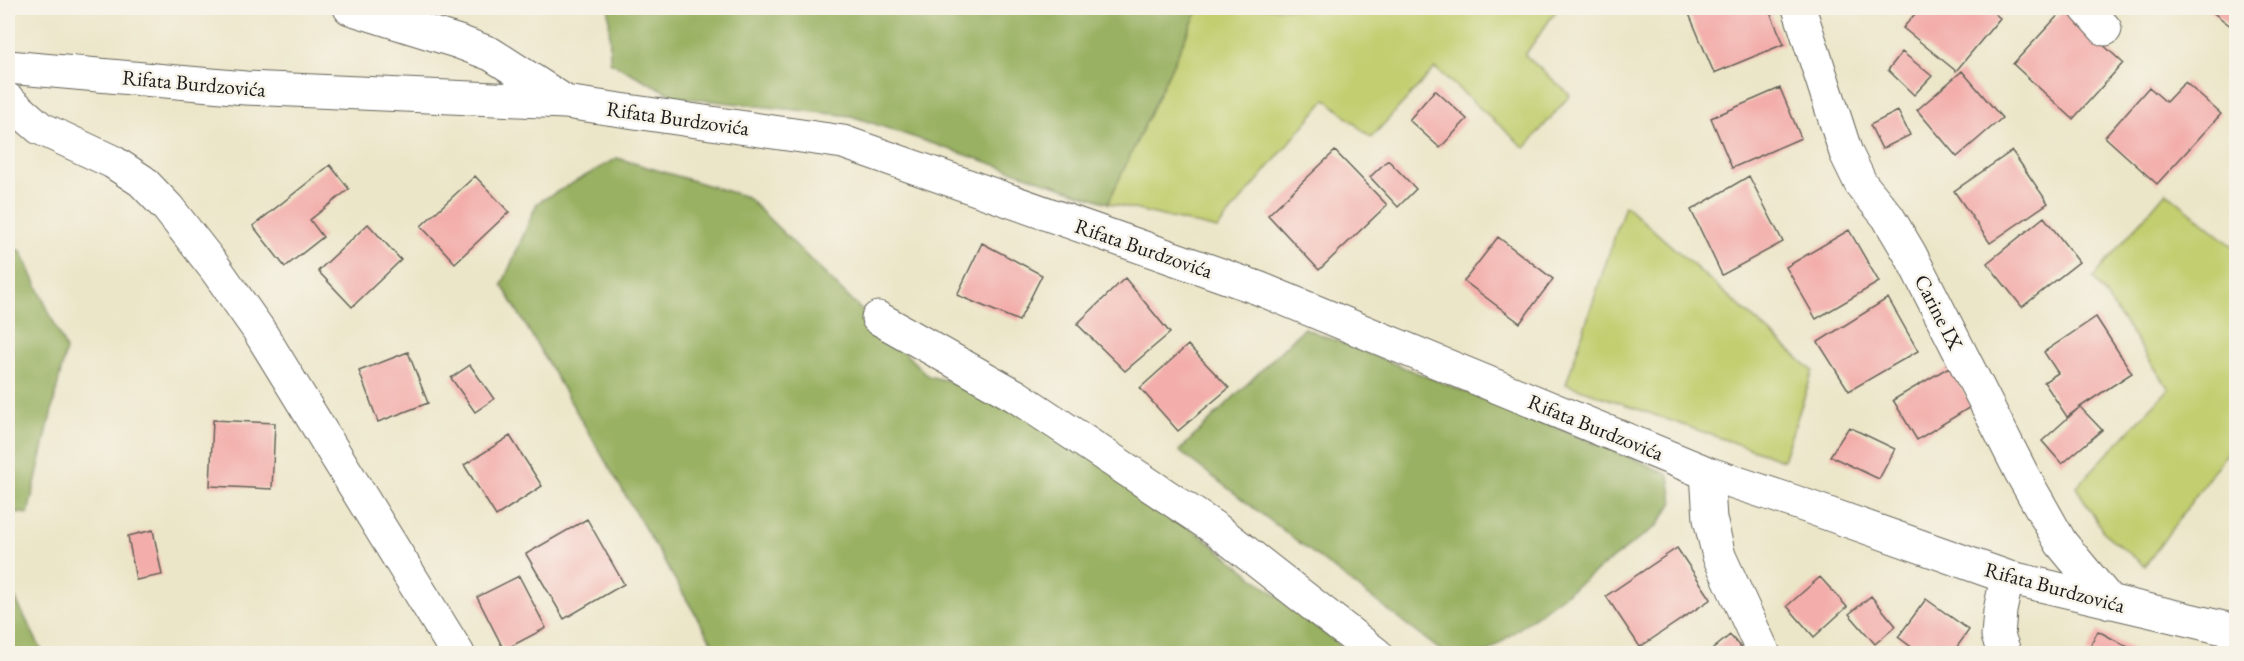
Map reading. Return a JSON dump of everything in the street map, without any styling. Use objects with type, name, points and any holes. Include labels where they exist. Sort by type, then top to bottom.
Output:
[{"type":"street","points":[[350,8],[491,54],[565,102]]},
{"type":"street","name":"Carine IX","points":[[1799,8],[1846,153],[1861,184],[1888,217],[1910,254],[2022,474],[2061,543],[2110,602]]},
{"type":"street","name":"Rifata Burdzovića","points":[[8,67],[244,88],[565,102],[843,142],[1258,288],[1707,473],[2007,577],[2236,631]]},
{"type":"street","points":[[8,100],[40,128],[113,162],[142,181],[168,208],[215,268],[258,329],[458,654]]},
{"type":"street","points":[[878,318],[1016,396],[1216,529],[1376,654]]},
{"type":"street","points":[[1707,473],[1710,519],[1719,556],[1764,654]]},
{"type":"street","points":[[2005,654],[1998,636],[2007,577]]},
{"type":"green space","points":[[609,8],[1199,8],[1108,203],[851,116],[676,97],[610,62]]},
{"type":"green space","points":[[1199,8],[1558,8],[1525,55],[1570,95],[1525,148],[1435,68],[1371,138],[1326,99],[1217,229],[1108,203]]},
{"type":"green space","points":[[617,158],[747,197],[928,376],[1029,400],[1343,648],[1344,653],[718,653],[502,285],[537,203]]},
{"type":"green space","points":[[2166,192],[2236,249],[2236,440],[2145,566],[2104,533],[2076,487],[2169,389],[2093,277]]},
{"type":"green space","points":[[1625,205],[1813,371],[1783,460],[1566,384]]},
{"type":"green space","points":[[8,246],[21,251],[66,349],[28,514],[8,511]]},
{"type":"green space","points":[[1304,328],[1635,459],[1669,475],[1673,502],[1658,525],[1486,653],[1444,653],[1179,451]]},
{"type":"green space","points":[[8,589],[13,594],[43,653],[8,653]]},
{"type":"building","points":[[1768,8],[1784,44],[1714,73],[1687,9]]},
{"type":"building","points":[[1920,8],[1988,8],[2000,18],[1956,71],[1903,28]]},
{"type":"building","points":[[2207,8],[2236,8],[2236,30]]},
{"type":"building","points":[[2064,9],[2123,63],[2073,119],[2013,64]]},
{"type":"building","points":[[1902,52],[1932,76],[1914,95],[1888,70]]},
{"type":"building","points":[[1962,71],[2002,118],[1957,157],[1917,110]]},
{"type":"building","points":[[2185,82],[2221,114],[2157,184],[2105,137],[2149,87],[2166,102]]},
{"type":"building","points":[[1780,88],[1801,138],[1732,168],[1711,118]]},
{"type":"building","points":[[1435,90],[1467,119],[1440,148],[1409,120]]},
{"type":"building","points":[[1898,111],[1910,135],[1882,149],[1870,125]]},
{"type":"building","points":[[1335,151],[1387,205],[1319,270],[1268,215]]},
{"type":"building","points":[[2012,151],[2048,203],[1990,243],[1954,191]]},
{"type":"building","points":[[1388,160],[1416,189],[1398,207],[1370,177]]},
{"type":"building","points":[[330,165],[349,189],[310,220],[323,237],[285,267],[253,226]]},
{"type":"building","points":[[475,176],[509,212],[455,263],[421,226]]},
{"type":"building","points":[[1749,176],[1783,242],[1722,275],[1691,210]]},
{"type":"building","points":[[2044,217],[2079,262],[2022,307],[1987,263]]},
{"type":"building","points":[[368,224],[401,260],[352,307],[318,271]]},
{"type":"building","points":[[1849,230],[1879,282],[1816,319],[1786,267]]},
{"type":"building","points":[[1498,237],[1553,279],[1520,323],[1464,281]]},
{"type":"building","points":[[982,243],[1042,275],[1019,321],[957,295]]},
{"type":"building","points":[[1125,278],[1170,333],[1125,371],[1077,324]]},
{"type":"building","points":[[1888,298],[1918,351],[1849,391],[1818,342]]},
{"type":"building","points":[[2096,317],[2132,373],[2067,417],[2044,382],[2058,373],[2044,352]]},
{"type":"building","points":[[1188,345],[1229,388],[1178,431],[1140,388]]},
{"type":"building","points":[[408,352],[428,403],[378,422],[359,371]]},
{"type":"building","points":[[470,365],[494,399],[475,412],[451,378]]},
{"type":"building","points":[[1949,367],[1972,406],[1917,440],[1893,400]]},
{"type":"building","points":[[2080,407],[2102,430],[2062,464],[2042,441]]},
{"type":"building","points":[[213,420],[275,423],[272,489],[210,486]]},
{"type":"building","points":[[1849,427],[1895,449],[1879,479],[1830,456]]},
{"type":"building","points":[[510,436],[542,486],[496,516],[464,465]]},
{"type":"building","points":[[587,519],[624,584],[564,619],[526,554]]},
{"type":"building","points":[[153,530],[162,575],[136,580],[128,536]]},
{"type":"building","points":[[1677,548],[1711,599],[1640,647],[1606,596]]},
{"type":"building","points":[[519,576],[546,628],[504,650],[477,597]]},
{"type":"building","points":[[1820,577],[1847,607],[1814,637],[1787,606]]},
{"type":"building","points":[[1871,596],[1896,626],[1875,644],[1849,614]]},
{"type":"building","points":[[1926,599],[1969,630],[1952,654],[1921,654],[1898,637]]},
{"type":"building","points":[[2098,631],[2141,654],[2086,654]]},
{"type":"building","points":[[1730,635],[1746,654],[1707,654]]}]
